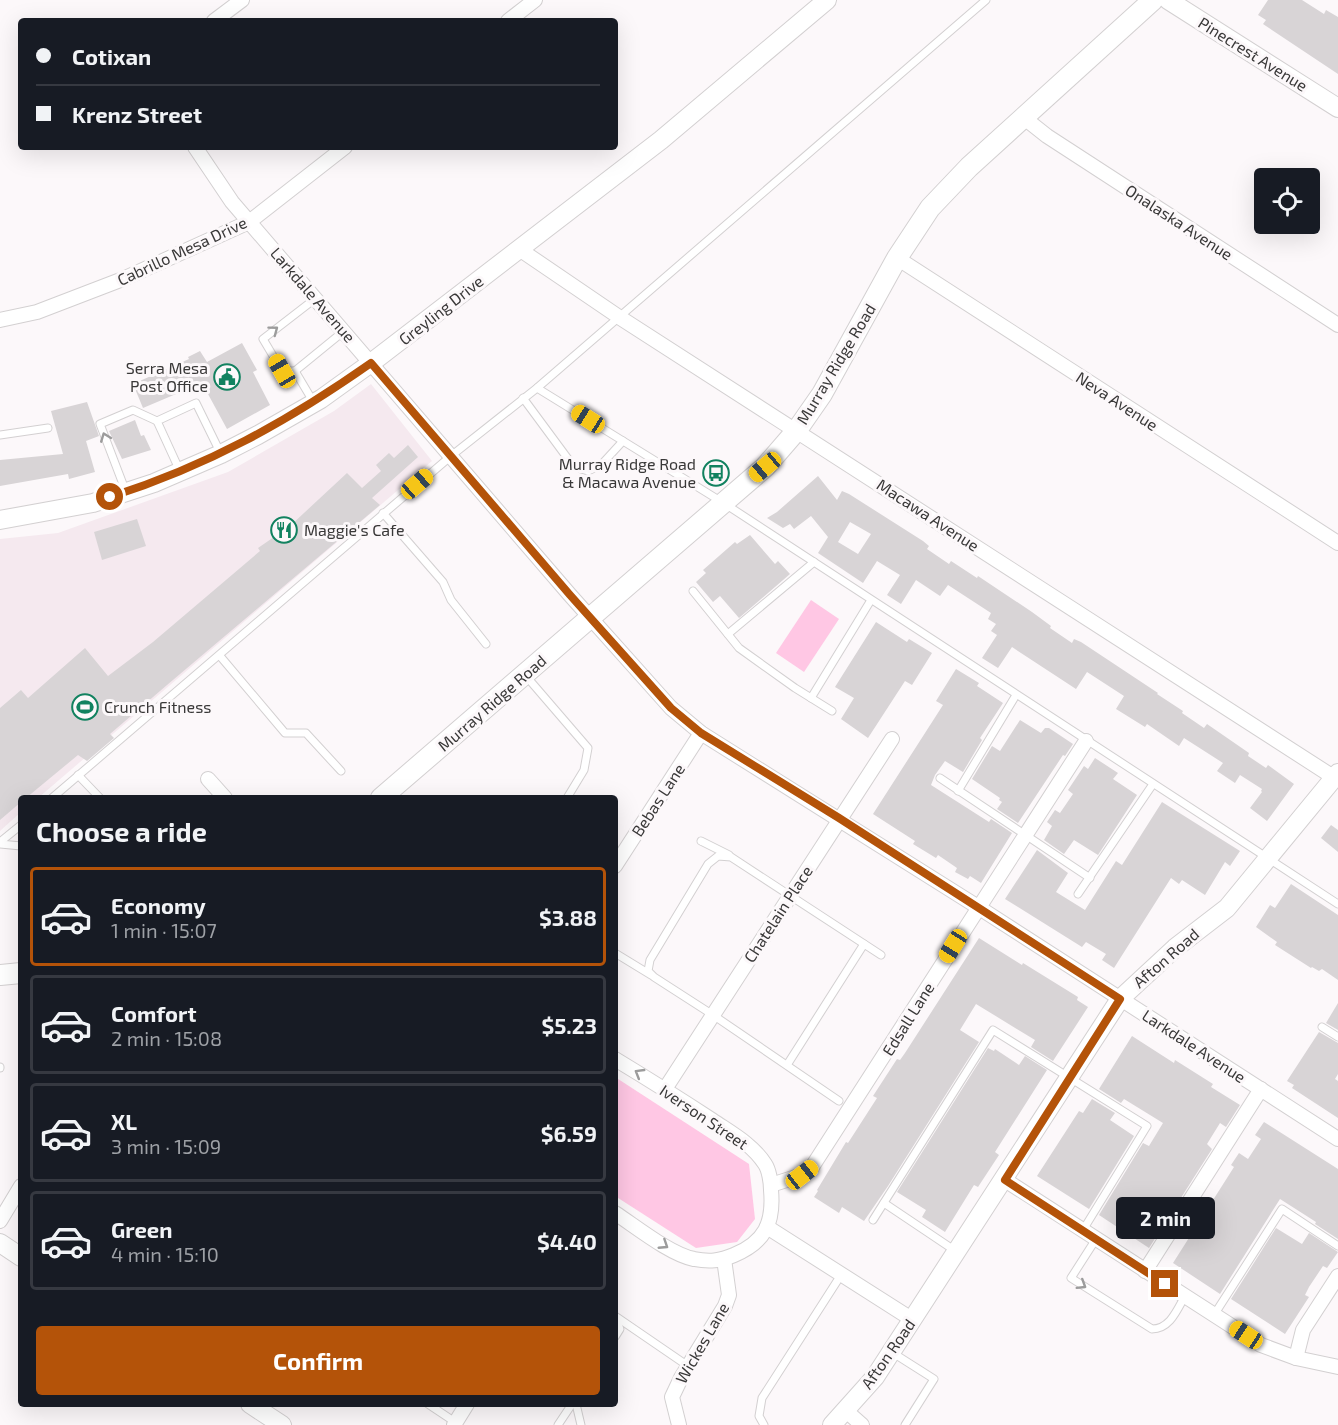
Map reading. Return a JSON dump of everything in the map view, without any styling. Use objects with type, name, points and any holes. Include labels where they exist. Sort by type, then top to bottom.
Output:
[{"type":"main road","name":"Murray Ridge Road","points":[[384,795],[765,467],[822,394],[897,258],[930,208],[969,167],[1153,0]]},
{"type":"main road","points":[[0,975],[18,973]]},
{"type":"street","points":[[218,18],[242,0]]},
{"type":"street","points":[[512,18],[535,0]]},
{"type":"street","name":"Greyling Drive","points":[[0,520],[83,505],[126,492],[221,454],[314,403],[371,363],[662,140],[827,0]]},
{"type":"street","name":"Pinecrest Avenue","points":[[1168,0],[1338,108]]},
{"type":"street","name":"Onalaska Avenue","points":[[1023,117],[1047,136],[1338,325]]},
{"type":"street","name":"Larkdale Avenue","points":[[197,150],[232,202],[671,708],[701,733],[839,818],[1338,1139]]},
{"type":"street","name":"Cabrillo Mesa Drive","points":[[0,320],[37,312],[123,279],[249,222],[341,150]]},
{"type":"street","name":"Macawa Avenue","points":[[519,249],[619,317],[1337,777]]},
{"type":"street","name":"Neva Avenue","points":[[897,258],[1338,543]]},
{"type":"street","name":"Bebas Lane","points":[[618,861],[701,733]]},
{"type":"street","name":"Chatelain Place","points":[[665,1089],[892,739]]},
{"type":"street","name":"Edsall Lane","points":[[771,1185],[802,1175],[812,1167],[1086,741]]},
{"type":"street","name":"Afton Road","points":[[832,1425],[875,1377],[892,1352],[1120,999],[1175,948],[1227,908],[1337,777]]},
{"type":"street","points":[[208,779],[222,795]]},
{"type":"street","name":"Iverson Street","points":[[618,1061],[750,1146],[766,1165],[771,1185],[773,1204],[771,1219],[767,1227]]},
{"type":"street","points":[[1145,1271],[1261,1089]]},
{"type":"street","points":[[1005,1180],[1261,1346],[1296,1358],[1338,1367]]},
{"type":"street","points":[[0,1221],[18,1191]]},
{"type":"street","points":[[618,1215],[677,1253],[690,1259],[705,1261],[724,1259],[740,1252],[759,1241],[767,1227],[913,1320]]},
{"type":"street","points":[[0,1243],[18,1255]]},
{"type":"street","name":"Wickes Lane","points":[[679,1425],[672,1397],[725,1306],[729,1295],[724,1259]]},
{"type":"street","points":[[1296,1358],[1302,1330],[1338,1276]]},
{"type":"street","points":[[257,1407],[275,1415]]},
{"type":"street","points":[[454,1423],[464,1407]]},
{"type":"street","points":[[845,1410],[862,1425]]},
{"type":"lane","points":[[55,795],[220,656],[383,513],[537,388],[986,0]]},
{"type":"lane","points":[[315,298],[263,339],[282,371],[295,371],[344,331]]},
{"type":"lane","points":[[295,371],[314,403]]},
{"type":"lane","points":[[537,388],[722,502],[1338,904]]},
{"type":"lane","points":[[523,398],[574,467],[588,471],[601,465],[623,441]]},
{"type":"lane","points":[[157,422],[196,403],[221,454]]},
{"type":"lane","points":[[126,492],[100,424],[133,410],[157,422],[180,471]]},
{"type":"lane","points":[[0,435],[48,428]]},
{"type":"lane","points":[[383,513],[443,582],[451,600],[486,644]]},
{"type":"lane","points":[[728,634],[814,562]]},
{"type":"lane","points":[[693,591],[739,648],[832,711]]},
{"type":"lane","points":[[811,698],[871,600]]},
{"type":"lane","points":[[220,656],[285,733],[306,733],[341,771]]},
{"type":"lane","points":[[524,674],[588,748],[584,770],[569,795]]},
{"type":"lane","points":[[958,791],[1016,695]]},
{"type":"lane","points":[[78,775],[97,795]]},
{"type":"lane","points":[[940,778],[1090,878]]},
{"type":"lane","points":[[1078,894],[1153,784]]},
{"type":"lane","points":[[0,843],[18,828]]},
{"type":"lane","points":[[701,841],[731,857],[881,955]]},
{"type":"lane","points":[[0,843],[18,846]]},
{"type":"lane","points":[[654,976],[648,971],[650,960],[708,864],[718,856],[731,857]]},
{"type":"lane","points":[[787,1065],[864,944]]},
{"type":"lane","points":[[618,955],[713,1015],[839,1101]]},
{"type":"lane","points":[[1322,1027],[1338,1037]]},
{"type":"lane","points":[[873,1220],[993,1030],[1147,1126],[1083,1230]]},
{"type":"lane","points":[[884,1203],[957,1252]]},
{"type":"lane","points":[[1214,1315],[1282,1209],[1338,1246]]},
{"type":"lane","points":[[1096,1239],[1071,1278],[1152,1329],[1160,1329],[1168,1324],[1185,1296]]},
{"type":"lane","points":[[764,1425],[759,1416],[762,1398],[841,1275]]},
{"type":"lane","points":[[618,1319],[688,1366]]},
{"type":"lane","points":[[892,1352],[934,1378],[905,1425]]},
{"type":"lane","points":[[432,1407],[454,1423]]},
{"type":"lane","points":[[558,1425],[572,1407]]},
{"type":"lane","points":[[575,1407],[581,1425]]},
{"type":"shaded area","points":[[371,384],[432,461],[42,795],[18,795],[18,815],[0,831],[0,539],[58,533],[228,472],[334,411]]},
{"type":"shaded area","points":[[811,600],[839,619],[804,672],[776,653]]},
{"type":"shaded area","points":[[618,1079],[749,1164],[755,1219],[737,1242],[696,1248],[618,1198]]},
{"type":"building","points":[[1268,0],[1302,0],[1324,14],[1326,10],[1338,17],[1338,74],[1263,24],[1266,20],[1258,15]]},
{"type":"building","points":[[242,343],[257,370],[253,372],[270,405],[227,429],[202,383],[143,408],[133,384],[189,359],[188,357],[200,351],[207,362]]},
{"type":"building","points":[[87,402],[99,436],[86,441],[95,472],[69,479],[68,474],[0,486],[0,460],[63,454],[51,411]]},
{"type":"building","points":[[135,420],[141,436],[144,435],[151,450],[122,459],[109,431]]},
{"type":"building","points":[[408,445],[418,457],[372,498],[380,505],[110,734],[114,738],[87,761],[78,755],[30,795],[18,795],[18,805],[0,820],[0,708],[21,690],[28,698],[85,648],[108,676],[153,642],[260,551],[258,548],[290,526],[347,473],[362,488],[381,471],[376,465],[389,453],[394,458]]},
{"type":"building","points":[[818,476],[837,500],[842,491],[849,494],[923,541],[929,546],[927,549],[949,564],[951,561],[977,578],[978,576],[1032,612],[1072,643],[1074,639],[1081,642],[1158,693],[1204,728],[1207,724],[1249,753],[1248,756],[1266,768],[1268,765],[1294,784],[1267,821],[1250,808],[1262,789],[1240,775],[1235,783],[1217,771],[1223,763],[1184,738],[1179,746],[1147,724],[1145,727],[1116,709],[1124,696],[1087,672],[1076,689],[1012,647],[998,668],[982,658],[997,635],[991,631],[996,624],[988,619],[991,613],[948,585],[940,596],[916,580],[901,604],[887,595],[900,575],[877,561],[863,583],[818,553],[828,537],[811,516],[794,529],[790,524],[783,528],[767,518]],"holes":[[[850,522],[871,534],[858,554],[838,542]]]},
{"type":"building","points":[[137,519],[146,546],[102,560],[94,532]]},
{"type":"building","points":[[750,535],[775,564],[778,561],[790,574],[739,618],[720,596],[713,602],[696,582],[706,573],[703,570],[735,542],[737,544]]},
{"type":"building","points":[[876,622],[907,642],[909,639],[932,653],[912,685],[905,681],[868,738],[841,719],[854,698],[835,687]]},
{"type":"building","points":[[956,669],[979,683],[977,686],[1003,703],[980,738],[982,740],[963,772],[945,761],[931,785],[989,822],[991,819],[1012,833],[981,883],[970,876],[968,879],[955,872],[957,868],[938,855],[936,858],[913,844],[915,841],[873,814],[943,705],[936,701]]},
{"type":"building","points":[[1020,720],[1041,733],[1045,728],[1049,728],[1073,744],[1065,756],[1063,755],[1018,823],[997,809],[1002,802],[1000,798],[972,779],[992,746],[1000,751]]},
{"type":"building","points":[[1095,758],[1118,773],[1113,779],[1137,795],[1098,855],[1074,840],[1064,854],[1044,840],[1052,826],[1047,822],[1055,810],[1060,813],[1073,794],[1068,790],[1084,766],[1088,769]]},
{"type":"building","points":[[1162,802],[1240,851],[1230,866],[1225,862],[1205,895],[1182,880],[1179,884],[1171,878],[1114,968],[1102,960],[1106,954],[1086,942],[1082,947],[1005,899],[1037,850],[1068,873],[1056,892],[1085,910],[1116,861],[1122,865]]},
{"type":"building","points":[[1331,825],[1338,830],[1338,852],[1321,838]]},
{"type":"building","points":[[1291,884],[1338,915],[1338,980],[1322,969],[1319,971],[1311,968],[1275,945],[1277,942],[1256,927],[1270,905],[1275,908]]},
{"type":"building","points":[[979,938],[1078,997],[1077,1000],[1088,1007],[1053,1061],[1031,1047],[1035,1040],[976,1004],[960,1030],[979,1042],[888,1186],[864,1221],[842,1207],[839,1213],[814,1197],[817,1190],[846,1142],[848,1143],[877,1098],[873,1096],[897,1059],[900,1060],[905,1053]]},
{"type":"building","points":[[1338,1003],[1338,1030],[1326,1023]]},
{"type":"building","points":[[1319,1032],[1338,1043],[1338,1074],[1335,1079],[1338,1081],[1338,1118],[1292,1088],[1294,1085],[1287,1081]]},
{"type":"building","points":[[1132,1036],[1174,1063],[1175,1060],[1213,1084],[1211,1087],[1240,1105],[1226,1127],[1220,1123],[1207,1144],[1212,1149],[1149,1248],[1099,1215],[1143,1143],[1149,1146],[1163,1123],[1124,1099],[1121,1103],[1099,1089]]},
{"type":"building","points":[[988,1048],[994,1051],[995,1049],[1019,1065],[1025,1056],[1047,1070],[995,1152],[999,1155],[978,1187],[974,1185],[945,1232],[922,1217],[926,1210],[897,1192]]},
{"type":"building","points":[[1092,1099],[1115,1113],[1110,1120],[1134,1136],[1089,1209],[1037,1176],[1079,1111],[1083,1113]]},
{"type":"building","points":[[1264,1122],[1338,1169],[1338,1239],[1280,1199],[1220,1294],[1173,1263],[1234,1167],[1231,1165],[1239,1153],[1248,1159],[1261,1139],[1255,1135]]},
{"type":"building","points":[[1276,1228],[1302,1244],[1309,1233],[1338,1252],[1327,1268],[1323,1266],[1309,1287],[1305,1295],[1309,1297],[1285,1334],[1231,1299]]},
{"type":"place","name":"Serra Mesa Post Office","points":[[227,377]]},
{"type":"place","name":"Murray Ridge Road & Macawa Avenue","points":[[716,473]]},
{"type":"place","name":"Maggie's Cafe","points":[[284,530]]},
{"type":"place","name":"Crunch Fitness","points":[[85,707]]},
{"type":"route","points":[[110,497],[154,483],[221,454],[321,399],[371,363],[570,595],[671,708],[701,733],[959,894],[1120,999],[1005,1180],[1165,1284]]}]
